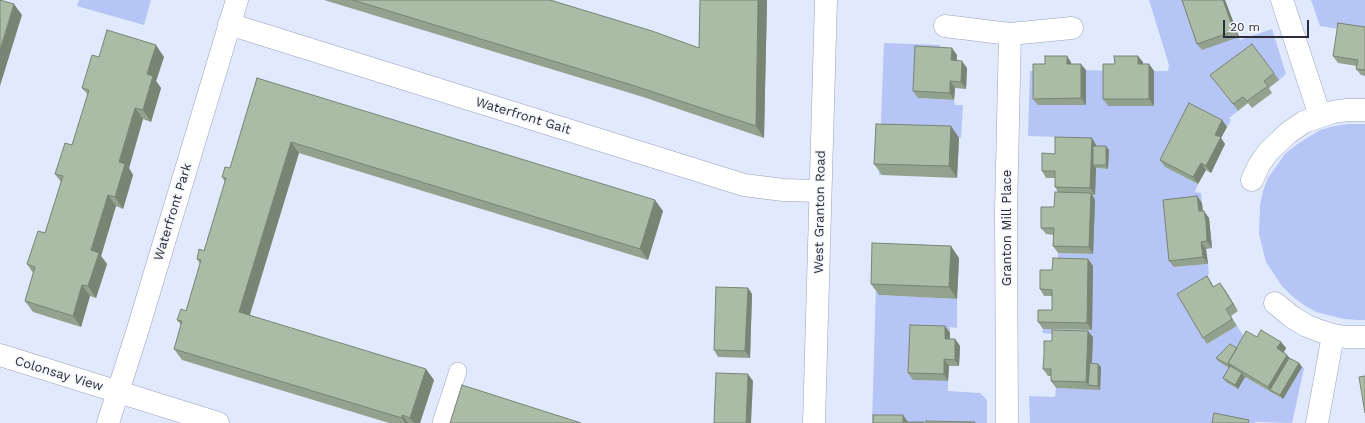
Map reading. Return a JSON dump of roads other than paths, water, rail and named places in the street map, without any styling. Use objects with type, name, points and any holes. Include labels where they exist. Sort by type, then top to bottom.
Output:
[{"type":"street","name":"Waterfront Park","points":[[108,423],[138,329],[237,0]]},
{"type":"street","name":"West Granton Road","points":[[814,423],[826,0]]},
{"type":"street","points":[[1282,0],[1320,116]]},
{"type":"street","name":"Waterfront Gait","points":[[229,24],[744,185],[783,190],[820,191]]},
{"type":"street","points":[[945,26],[1010,34],[1072,28]]},
{"type":"street","name":"Granton Mill Place","points":[[1007,423],[1006,211],[1010,34]]},
{"type":"street","points":[[1252,180],[1259,165],[1268,152],[1288,133],[1304,122],[1320,116],[1347,110],[1365,110]]},
{"type":"street","points":[[1275,303],[1292,317],[1307,326],[1333,335],[1365,337]]},
{"type":"street","points":[[1317,423],[1333,335]]},
{"type":"street","name":"Colonsay View","points":[[0,356],[218,423]]},
{"type":"lane","points":[[441,423],[458,371]]}]
